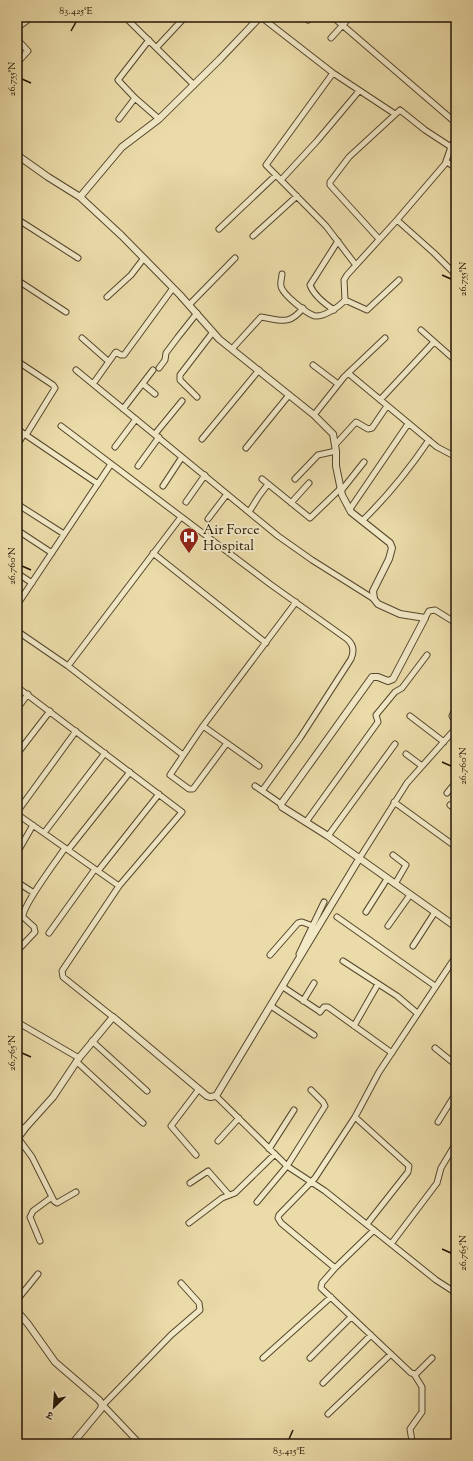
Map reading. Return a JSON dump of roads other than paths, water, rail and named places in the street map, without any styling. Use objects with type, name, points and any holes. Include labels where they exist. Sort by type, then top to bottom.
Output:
[{"type":"street","points":[[17,28],[32,17]]},
{"type":"street","points":[[125,17],[194,85]]},
{"type":"street","points":[[157,47],[185,17]]},
{"type":"street","points":[[80,197],[122,147],[159,119],[260,17],[333,73],[395,114]]},
{"type":"street","points":[[333,17],[456,123]]},
{"type":"street","points":[[331,38],[350,17]]},
{"type":"street","points":[[17,39],[28,51],[17,63]]},
{"type":"street","points":[[149,40],[118,78],[118,82],[159,119]]},
{"type":"street","points":[[333,73],[267,163],[267,167],[326,226],[356,264]]},
{"type":"street","points":[[281,180],[317,141],[359,91]]},
{"type":"street","points":[[119,119],[135,98]]},
{"type":"street","points":[[379,239],[329,184],[346,161],[399,110],[402,110],[425,130],[451,147]]},
{"type":"street","points":[[282,274],[280,284],[282,289],[291,299],[303,308],[317,316],[334,310],[345,300],[345,277],[447,162],[451,147],[456,138]]},
{"type":"street","points":[[17,155],[80,197],[144,258],[219,339],[314,415],[333,434],[336,466],[341,490],[350,509],[362,521],[390,543],[392,548],[389,559],[373,591],[374,599]]},
{"type":"street","points":[[447,162],[456,168]]},
{"type":"street","points":[[219,229],[276,175]]},
{"type":"street","points":[[253,236],[297,196]]},
{"type":"street","points":[[17,219],[78,258]]},
{"type":"street","points":[[397,220],[456,275]]},
{"type":"street","points":[[334,310],[316,295],[310,285],[338,241]]},
{"type":"street","points":[[107,298],[131,275],[144,258]]},
{"type":"street","points":[[189,305],[235,258]]},
{"type":"street","points":[[17,280],[66,312]]},
{"type":"street","points":[[345,300],[367,310],[399,280]]},
{"type":"street","points":[[93,384],[108,361],[116,352],[124,355],[173,288]]},
{"type":"street","points":[[232,349],[261,317],[287,321],[297,316],[303,308]]},
{"type":"street","points":[[159,368],[165,360],[166,353],[197,314]]},
{"type":"street","points":[[421,330],[456,361]]},
{"type":"street","points":[[197,397],[180,380],[180,375],[213,332]]},
{"type":"street","points":[[82,338],[108,361]]},
{"type":"street","points":[[314,415],[348,373],[384,338]]},
{"type":"street","points":[[380,400],[434,342]]},
{"type":"street","points":[[17,361],[53,385],[55,388],[17,445]]},
{"type":"street","points":[[313,365],[338,384]]},
{"type":"street","points":[[76,370],[278,536],[312,560],[374,599],[378,604],[400,614],[425,618]]},
{"type":"street","points":[[124,408],[153,370]]},
{"type":"street","points":[[202,439],[259,370]]},
{"type":"street","points":[[348,373],[408,424],[442,450],[456,457]]},
{"type":"street","points":[[143,384],[155,394]]},
{"type":"street","points":[[246,448],[289,395]]},
{"type":"street","points":[[138,466],[182,401]]},
{"type":"street","points":[[295,479],[318,455],[335,448],[356,422],[368,429],[372,428],[387,406]]},
{"type":"street","points":[[115,447],[136,419]]},
{"type":"street","points":[[350,509],[408,424]]},
{"type":"street","points":[[61,426],[270,584],[351,642],[353,646],[353,655],[300,738],[262,791]]},
{"type":"street","points":[[17,429],[98,484]]},
{"type":"street","points":[[362,521],[388,494],[412,465],[429,440]]},
{"type":"street","points":[[163,486],[182,457]]},
{"type":"street","points":[[262,479],[310,518],[341,490],[364,462]]},
{"type":"street","points":[[17,605],[111,464]]},
{"type":"street","points":[[186,502],[205,475]]},
{"type":"street","points":[[291,503],[309,483]]},
{"type":"street","points":[[249,512],[268,484]]},
{"type":"street","points":[[208,519],[227,494]]},
{"type":"street","points":[[17,504],[64,534]]},
{"type":"street","points":[[68,666],[181,517]]},
{"type":"street","points":[[17,530],[52,553]]},
{"type":"street","points":[[154,553],[266,643]]},
{"type":"street","points":[[17,573],[32,583]]},
{"type":"street","points":[[227,743],[193,789],[191,790],[170,775],[203,726],[296,602]]},
{"type":"street","points":[[281,804],[372,677],[378,677],[388,681],[393,679],[429,611],[434,610],[456,624]]},
{"type":"street","points":[[18,633],[68,666],[183,755]]},
{"type":"street","points":[[306,822],[378,722],[376,715],[395,692],[402,688],[427,655]]},
{"type":"street","points":[[17,686],[182,812],[119,886],[62,971],[63,977],[207,1096],[216,1096],[294,1172],[311,1181],[436,1280],[456,1293]]},
{"type":"street","points":[[17,709],[28,694]]},
{"type":"street","points":[[456,707],[452,716],[456,722]]},
{"type":"street","points":[[17,754],[50,711]]},
{"type":"street","points":[[410,716],[444,742]]},
{"type":"street","points":[[203,726],[259,766]]},
{"type":"street","points":[[216,1096],[394,802],[407,783],[456,728]]},
{"type":"street","points":[[76,731],[17,813],[119,886]]},
{"type":"street","points":[[328,836],[395,744]]},
{"type":"street","points":[[44,833],[105,753]]},
{"type":"street","points":[[406,754],[422,766]]},
{"type":"street","points":[[17,951],[35,932],[34,927],[22,915],[34,893],[67,849],[130,772]]},
{"type":"street","points":[[447,793],[456,782]]},
{"type":"street","points":[[255,786],[281,804],[282,807],[328,836],[456,927]]},
{"type":"street","points":[[50,933],[96,870],[159,794]]},
{"type":"street","points":[[394,802],[456,847]]},
{"type":"street","points":[[450,805],[456,810]]},
{"type":"street","points":[[17,853],[33,825]]},
{"type":"street","points":[[393,855],[406,865],[395,884]]},
{"type":"street","points":[[366,912],[387,879]]},
{"type":"street","points":[[17,882],[34,893]]},
{"type":"street","points":[[388,926],[410,895]]},
{"type":"street","points":[[298,956],[324,902]]},
{"type":"street","points":[[413,946],[435,912]]},
{"type":"street","points":[[337,917],[435,986]]},
{"type":"street","points":[[270,955],[298,923],[302,922],[313,926]]},
{"type":"street","points":[[335,1268],[279,1221],[280,1215],[315,1178],[355,1117],[379,1072],[456,956]]},
{"type":"street","points":[[343,961],[397,996],[417,1013]]},
{"type":"street","points":[[303,1001],[314,983]]},
{"type":"street","points":[[354,1026],[378,984]]},
{"type":"street","points":[[283,987],[320,1012],[324,1007],[328,1007],[392,1052]]},
{"type":"street","points":[[271,1006],[314,1035]]},
{"type":"street","points":[[76,1192],[57,1203],[54,1201],[32,1157],[17,1138],[52,1097],[92,1041],[113,1017]]},
{"type":"street","points":[[17,1022],[78,1060],[143,1123]]},
{"type":"street","points":[[92,1041],[147,1091]]},
{"type":"street","points":[[435,1048],[456,1065]]},
{"type":"street","points":[[451,1060],[456,1053]]},
{"type":"street","points":[[196,1155],[171,1126],[199,1089]]},
{"type":"street","points":[[257,1202],[287,1166],[325,1106],[311,1090]]},
{"type":"street","points":[[438,1122],[456,1093]]},
{"type":"street","points":[[269,1149],[294,1110]]},
{"type":"street","points":[[355,1117],[409,1166],[408,1172],[367,1224]]},
{"type":"street","points":[[218,1141],[239,1118]]},
{"type":"street","points":[[17,1126],[24,1128]]},
{"type":"street","points":[[391,1244],[437,1183],[441,1168],[456,1143]]},
{"type":"street","points":[[189,1223],[222,1198],[235,1192],[275,1154]]},
{"type":"street","points":[[190,1182],[208,1171],[229,1195]]},
{"type":"street","points":[[40,1241],[30,1217],[33,1211],[52,1197]]},
{"type":"street","points":[[374,1230],[335,1268],[321,1285],[331,1297],[411,1373],[414,1374],[422,1387],[422,1412],[410,1429],[411,1444]]},
{"type":"street","points":[[17,1300],[38,1274]]},
{"type":"street","points":[[72,1444],[103,1405],[171,1334],[200,1310],[199,1303],[181,1283]]},
{"type":"street","points":[[264,1358],[331,1297]]},
{"type":"street","points":[[17,1311],[55,1362],[99,1400],[140,1444]]},
{"type":"street","points":[[310,1358],[351,1316]]},
{"type":"street","points":[[323,1383],[371,1335]]},
{"type":"street","points":[[328,1414],[391,1354]]},
{"type":"street","points":[[414,1374],[432,1358]]},
{"type":"place","name":"Air Force Hospital","points":[[189,554]]}]
